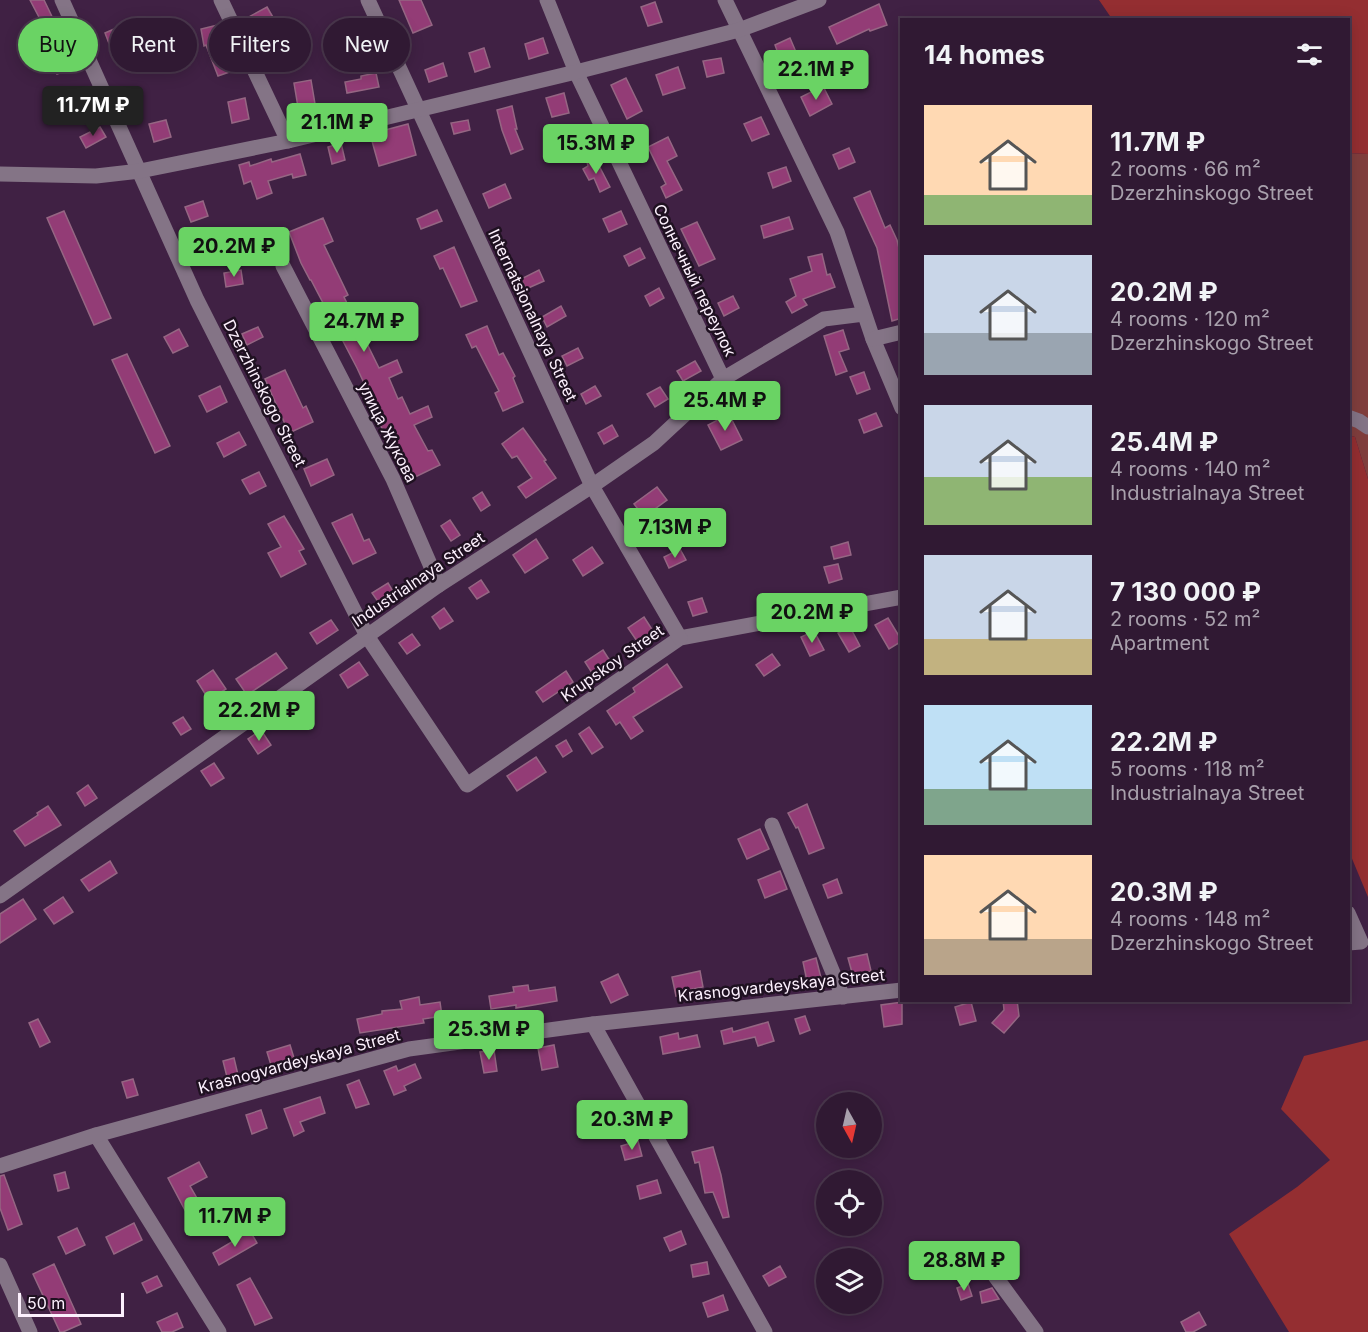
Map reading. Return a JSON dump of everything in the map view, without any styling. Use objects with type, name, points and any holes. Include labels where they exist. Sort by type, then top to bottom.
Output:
[{"type":"street","name":"Dzerzhinskogo Street","points":[[62,0],[197,300],[367,636],[467,785]]},
{"type":"street","points":[[220,0],[288,141]]},
{"type":"street","name":"Internatsionalnaya Street","points":[[368,0],[592,486],[680,638]]},
{"type":"street","name":"Солнечный переулок","points":[[547,0],[576,72],[723,379]]},
{"type":"street","points":[[725,0],[837,232],[873,339],[900,403]]},
{"type":"street","points":[[0,174],[96,176],[140,171],[288,141],[576,72],[739,30],[819,0]]},
{"type":"street","name":"улица Жукова","points":[[283,266],[393,479],[439,585]]},
{"type":"street","name":"Industrialnaya Street","points":[[0,896],[439,585],[654,443],[723,379],[824,319],[864,314]]},
{"type":"street","points":[[873,339],[900,333]]},
{"type":"street","points":[[1350,418],[1368,427]]},
{"type":"street","name":"Krupskoy Street","points":[[467,785],[680,638],[900,597]]},
{"type":"street","points":[[772,825],[843,996]]},
{"type":"street","points":[[1350,921],[1355,942]]},
{"type":"street","name":"Krasnogvardeyskaya Street","points":[[0,1166],[96,1135],[409,1049],[593,1024],[900,990]]},
{"type":"street","points":[[593,1024],[765,1332]]},
{"type":"street","points":[[96,1135],[219,1332]]},
{"type":"street","points":[[0,1265],[30,1332]]},
{"type":"street","points":[[995,1276],[1036,1332]]},
{"type":"shaded area","points":[[1099,0],[1368,0],[1368,154],[1350,153],[1350,18],[1111,18]]},
{"type":"shaded area","points":[[1350,153],[1368,154],[1368,479],[1355,437],[1350,435]]},
{"type":"shaded area","points":[[1350,436],[1355,437],[1368,479],[1368,897],[1350,854]]},
{"type":"shaded area","points":[[1368,1040],[1368,1332],[1289,1332],[1229,1234],[1297,1187],[1330,1160],[1281,1109],[1304,1056]]},
{"type":"building","points":[[30,0],[44,0],[53,18],[39,18]]},
{"type":"building","points":[[399,0],[421,0],[432,25],[413,33],[410,18],[407,18]]},
{"type":"building","points":[[655,2],[662,22],[648,26],[641,7]]},
{"type":"building","points":[[879,4],[887,25],[870,31],[869,29],[837,44],[829,27]]},
{"type":"building","points":[[267,7],[273,18],[247,18]]},
{"type":"building","points":[[209,27],[209,53],[206,45],[204,46],[201,29]]},
{"type":"building","points":[[110,31],[110,46],[105,33]]},
{"type":"building","points":[[543,38],[548,53],[529,59],[525,44]]},
{"type":"building","points":[[790,38],[796,52],[780,59],[775,45]]},
{"type":"building","points":[[484,48],[490,67],[475,72],[469,53]]},
{"type":"building","points":[[721,58],[724,73],[707,77],[703,61]]},
{"type":"building","points":[[443,63],[447,76],[429,82],[425,70]]},
{"type":"building","points":[[678,67],[685,88],[663,95],[656,75]]},
{"type":"building","points":[[216,72],[229,72],[218,76]]},
{"type":"building","points":[[376,73],[379,87],[347,93],[345,82]]},
{"type":"building","points":[[626,78],[642,111],[627,119],[611,85]]},
{"type":"building","points":[[311,80],[315,104],[298,107],[294,83]]},
{"type":"building","points":[[823,86],[832,104],[810,116],[801,97]]},
{"type":"building","points":[[564,93],[569,113],[552,117],[546,98]]},
{"type":"building","points":[[87,95],[92,106],[78,112],[74,100]]},
{"type":"building","points":[[245,98],[249,119],[232,123],[228,102]]},
{"type":"building","points":[[512,106],[517,129],[515,129],[523,149],[511,154],[497,110]]},
{"type":"building","points":[[761,117],[769,134],[752,141],[744,124]]},
{"type":"building","points":[[166,120],[171,137],[154,142],[149,124]]},
{"type":"building","points":[[468,120],[470,130],[454,134],[451,123]]},
{"type":"building","points":[[408,124],[416,155],[379,166],[370,134]]},
{"type":"building","points":[[100,127],[106,137],[86,148],[80,137]]},
{"type":"building","points":[[668,137],[677,156],[667,161],[682,190],[666,198],[661,187],[666,184],[648,147]]},
{"type":"building","points":[[341,143],[345,160],[332,164],[328,147]]},
{"type":"building","points":[[849,148],[855,162],[839,169],[833,155]]},
{"type":"building","points":[[300,154],[306,175],[293,178],[292,174],[268,181],[272,193],[257,199],[251,181],[244,184],[239,165],[249,162],[250,166],[271,159],[272,162]]},
{"type":"building","points":[[595,158],[610,187],[600,192],[594,178],[589,180],[583,169],[588,166],[587,162]]},
{"type":"building","points":[[786,167],[791,181],[773,188],[768,173]]},
{"type":"building","points":[[505,184],[511,198],[489,208],[483,194]]},
{"type":"building","points":[[870,191],[885,228],[890,225],[897,240],[900,253],[900,319],[892,321],[877,248],[854,198]]},
{"type":"building","points":[[203,201],[208,216],[191,222],[185,207]]},
{"type":"building","points":[[437,210],[442,221],[421,229],[417,219]]},
{"type":"building","points":[[64,211],[111,318],[94,325],[47,218]]},
{"type":"building","points":[[621,211],[627,224],[609,232],[603,219]]},
{"type":"building","points":[[789,217],[793,229],[764,238],[761,226]]},
{"type":"building","points":[[323,218],[333,241],[324,245],[348,295],[344,297],[379,368],[397,360],[402,372],[389,378],[398,399],[402,397],[410,414],[428,406],[432,417],[414,425],[428,451],[432,450],[440,465],[409,480],[373,411],[376,409],[357,368],[301,263],[289,232]]},
{"type":"building","points":[[697,222],[715,259],[699,266],[681,229]]},
{"type":"building","points":[[454,247],[477,301],[461,307],[443,268],[440,269],[434,256]]},
{"type":"building","points":[[640,248],[645,258],[629,266],[624,256]]},
{"type":"building","points":[[822,254],[827,275],[830,274],[835,287],[803,299],[807,305],[792,313],[786,302],[796,296],[790,279],[812,271],[808,257]]},
{"type":"building","points":[[241,270],[243,284],[226,287],[224,273]]},
{"type":"building","points":[[539,270],[544,281],[526,289],[521,279]]},
{"type":"building","points":[[659,288],[664,298],[650,306],[645,296]]},
{"type":"building","points":[[733,296],[739,308],[724,316],[718,303]]},
{"type":"building","points":[[561,306],[566,316],[547,327],[542,317]]},
{"type":"building","points":[[487,326],[499,355],[503,353],[515,376],[513,378],[523,402],[503,411],[495,393],[499,391],[476,346],[472,348],[466,335]]},
{"type":"building","points":[[258,327],[263,337],[247,345],[242,334]]},
{"type":"building","points":[[179,329],[188,346],[173,353],[164,337]]},
{"type":"building","points":[[843,330],[849,349],[839,352],[847,371],[836,375],[824,336]]},
{"type":"building","points":[[578,348],[583,358],[567,366],[562,356]]},
{"type":"building","points":[[127,354],[170,446],[155,453],[112,360]]},
{"type":"building","points":[[695,361],[701,371],[683,381],[677,371]]},
{"type":"building","points":[[285,370],[303,408],[306,406],[313,422],[289,433],[265,379]]},
{"type":"building","points":[[864,372],[870,389],[857,394],[850,377]]},
{"type":"building","points":[[220,386],[227,402],[207,412],[199,396]]},
{"type":"building","points":[[595,386],[601,396],[586,404],[581,394]]},
{"type":"building","points":[[660,387],[668,399],[655,407],[647,394]]},
{"type":"building","points":[[876,413],[882,426],[864,433],[859,420]]},
{"type":"building","points":[[729,414],[742,440],[721,450],[708,425]]},
{"type":"building","points":[[612,425],[618,436],[604,444],[598,433]]},
{"type":"building","points":[[523,428],[556,478],[526,498],[518,487],[532,478],[517,456],[512,458],[502,444]]},
{"type":"building","points":[[239,432],[246,445],[224,457],[217,443]]},
{"type":"building","points":[[327,459],[334,475],[311,486],[304,469]]},
{"type":"building","points":[[259,472],[266,486],[250,494],[242,480]]},
{"type":"building","points":[[657,487],[667,500],[644,517],[634,504]]},
{"type":"building","points":[[482,492],[490,505],[481,511],[473,498]]},
{"type":"building","points":[[352,514],[364,541],[369,539],[376,553],[353,564],[332,523]]},
{"type":"building","points":[[284,516],[304,549],[299,551],[306,564],[281,577],[268,553],[281,547],[268,524]]},
{"type":"building","points":[[450,520],[460,535],[451,541],[441,526]]},
{"type":"building","points":[[536,539],[548,558],[525,573],[513,555]]},
{"type":"building","points":[[848,542],[851,555],[834,559],[831,547]]},
{"type":"building","points":[[592,547],[603,563],[583,576],[573,560]]},
{"type":"building","points":[[680,549],[686,560],[669,568],[664,557]]},
{"type":"building","points":[[838,564],[842,579],[829,583],[824,567]]},
{"type":"building","points":[[481,580],[489,592],[477,599],[469,588]]},
{"type":"building","points":[[388,583],[394,593],[379,603],[372,593]]},
{"type":"building","points":[[702,598],[707,612],[693,616],[688,602]]},
{"type":"building","points":[[444,608],[453,621],[440,629],[432,617]]},
{"type":"building","points":[[644,617],[655,634],[639,644],[628,628]]},
{"type":"building","points":[[888,618],[900,638],[900,642],[889,649],[875,625]]},
{"type":"building","points":[[331,620],[338,630],[317,644],[310,633]]},
{"type":"building","points":[[850,627],[860,646],[849,652],[838,633]]},
{"type":"building","points":[[814,631],[824,650],[810,656],[801,637]]},
{"type":"building","points":[[412,634],[420,645],[407,654],[399,643]]},
{"type":"building","points":[[603,650],[612,664],[594,676],[585,662]]},
{"type":"building","points":[[276,653],[287,668],[247,695],[236,679]]},
{"type":"building","points":[[772,654],[780,665],[764,676],[756,665]]},
{"type":"building","points":[[359,662],[368,675],[348,688],[340,675]]},
{"type":"building","points":[[667,664],[682,687],[633,717],[643,731],[631,739],[620,722],[616,725],[607,711],[635,692],[633,688]]},
{"type":"building","points":[[213,670],[226,689],[209,700],[197,681]]},
{"type":"building","points":[[566,671],[573,682],[543,702],[536,692]]},
{"type":"building","points":[[301,702],[311,717],[296,727],[286,712]]},
{"type":"building","points":[[183,717],[191,729],[181,735],[173,723]]},
{"type":"building","points":[[589,727],[603,747],[592,754],[579,734]]},
{"type":"building","points":[[261,730],[271,745],[258,754],[248,739]]},
{"type":"building","points":[[566,740],[572,751],[563,757],[556,746]]},
{"type":"building","points":[[536,757],[546,772],[517,791],[507,776]]},
{"type":"building","points":[[214,763],[224,778],[211,786],[201,771]]},
{"type":"building","points":[[88,785],[97,798],[85,806],[77,793]]},
{"type":"building","points":[[807,804],[824,848],[809,854],[798,827],[796,828],[788,813]]},
{"type":"building","points":[[48,806],[61,825],[25,846],[14,831]]},
{"type":"building","points":[[760,829],[769,849],[747,859],[738,839]]},
{"type":"building","points":[[110,861],[117,873],[89,891],[81,880]]},
{"type":"building","points":[[780,871],[787,889],[765,898],[758,880]]},
{"type":"building","points":[[837,879],[842,893],[828,898],[823,885]]},
{"type":"building","points":[[63,897],[73,912],[54,924],[44,910]]},
{"type":"building","points":[[23,899],[36,919],[0,943],[0,914]]},
{"type":"building","points":[[867,954],[871,971],[853,976],[848,958]]},
{"type":"building","points":[[816,958],[821,978],[807,981],[803,962]]},
{"type":"building","points":[[700,971],[703,987],[688,990],[689,993],[676,996],[672,977]]},
{"type":"building","points":[[618,974],[628,995],[611,1003],[601,982]]},
{"type":"building","points":[[528,985],[529,991],[555,987],[557,1001],[516,1008],[516,1005],[491,1009],[489,996],[514,992],[513,987]]},
{"type":"building","points":[[419,997],[420,1005],[440,1002],[442,1016],[423,1019],[424,1023],[360,1033],[357,1019],[382,1014],[382,1011],[402,1009],[400,1001]]},
{"type":"building","points":[[902,1002],[902,1024],[884,1027],[881,1005]]},
{"type":"building","points":[[971,1002],[976,1021],[960,1025],[955,1007]]},
{"type":"building","points":[[1003,1002],[1017,1002],[1019,1016],[1004,1033],[992,1023],[1004,1010]]},
{"type":"building","points":[[805,1016],[810,1030],[800,1034],[795,1019]]},
{"type":"building","points":[[38,1019],[50,1042],[40,1047],[29,1023]]},
{"type":"building","points":[[768,1022],[774,1041],[758,1046],[755,1037],[724,1044],[721,1031],[732,1028],[733,1032]]},
{"type":"building","points":[[678,1033],[679,1039],[697,1035],[700,1047],[663,1054],[660,1037]]},
{"type":"building","points":[[290,1045],[294,1058],[271,1065],[267,1052]]},
{"type":"building","points":[[554,1045],[558,1067],[542,1070],[538,1048]]},
{"type":"building","points":[[494,1050],[497,1071],[484,1073],[480,1052]]},
{"type":"building","points":[[234,1058],[238,1075],[227,1077],[223,1061]]},
{"type":"building","points":[[415,1064],[421,1078],[404,1086],[406,1090],[394,1095],[384,1071],[396,1066],[398,1071]]},
{"type":"building","points":[[133,1079],[138,1095],[127,1098],[122,1082]]},
{"type":"building","points":[[359,1080],[369,1104],[356,1108],[347,1085]]},
{"type":"building","points":[[320,1097],[325,1113],[300,1122],[304,1131],[294,1136],[284,1109]]},
{"type":"building","points":[[261,1110],[267,1128],[252,1134],[246,1115]]},
{"type":"building","points":[[638,1141],[642,1156],[625,1160],[621,1146]]},
{"type":"building","points":[[713,1147],[729,1217],[723,1218],[713,1192],[705,1193],[699,1162],[695,1163],[692,1152]]},
{"type":"building","points":[[199,1162],[207,1177],[190,1186],[205,1212],[220,1203],[227,1215],[200,1232],[186,1212],[168,1178]]},
{"type":"building","points":[[65,1172],[69,1188],[58,1191],[54,1175]]},
{"type":"building","points":[[4,1175],[22,1224],[8,1230],[0,1208],[0,1176]]},
{"type":"building","points":[[657,1180],[661,1193],[640,1199],[637,1186]]},
{"type":"building","points":[[134,1223],[142,1240],[114,1254],[106,1237]]},
{"type":"building","points":[[77,1228],[85,1245],[66,1254],[58,1237]]},
{"type":"building","points":[[250,1231],[257,1243],[219,1265],[213,1253]]},
{"type":"building","points":[[681,1231],[686,1244],[670,1251],[664,1238]]},
{"type":"building","points":[[707,1262],[709,1274],[693,1277],[691,1265]]},
{"type":"building","points":[[54,1264],[81,1324],[63,1332],[60,1332],[33,1274]]},
{"type":"building","points":[[780,1266],[786,1277],[769,1286],[763,1276]]},
{"type":"building","points":[[157,1276],[162,1286],[147,1293],[142,1283]]},
{"type":"building","points":[[250,1278],[272,1318],[255,1325],[237,1285]]},
{"type":"building","points":[[968,1284],[972,1296],[961,1300],[957,1288]]},
{"type":"building","points":[[992,1288],[999,1299],[982,1303],[980,1292]]},
{"type":"building","points":[[723,1295],[728,1310],[708,1317],[703,1303]]},
{"type":"building","points":[[1199,1312],[1206,1325],[1193,1332],[1186,1332],[1181,1322]]},
{"type":"building","points":[[177,1313],[183,1327],[172,1332],[162,1332],[157,1322]]}]
